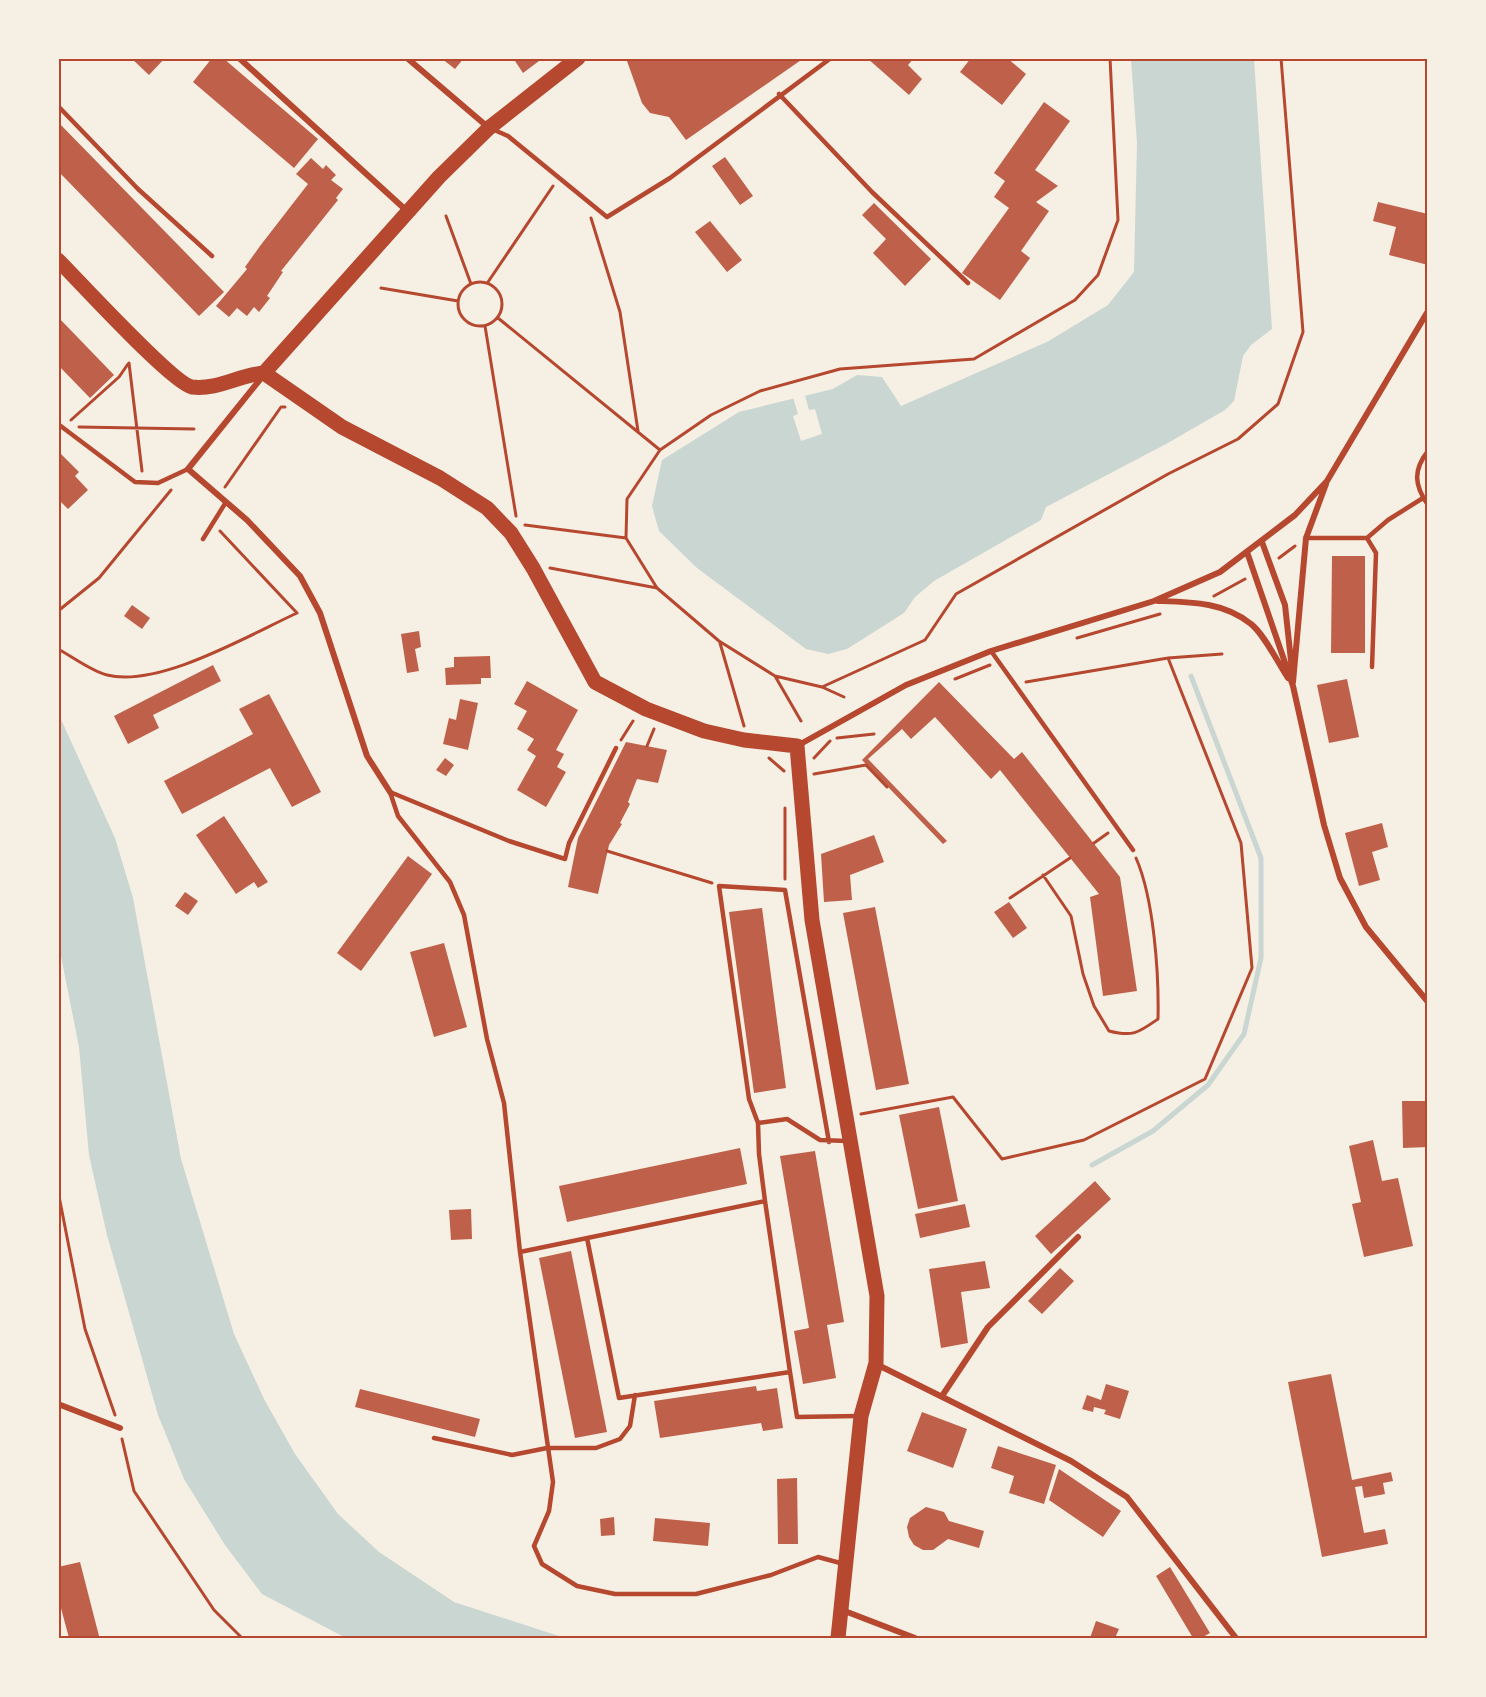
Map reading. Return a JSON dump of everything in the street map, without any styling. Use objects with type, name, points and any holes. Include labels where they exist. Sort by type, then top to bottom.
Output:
[{"type":"main road","points":[[264,373],[439,177],[489,128],[578,58]]},
{"type":"main road","points":[[58,260],[150,355],[189,387],[208,388],[253,374],[264,373],[342,427],[440,478],[487,508],[511,533],[522,550],[595,682],[646,709],[704,730],[744,740],[797,746],[812,920],[877,1296],[876,1363],[861,1416],[838,1638]]},
{"type":"street","points":[[239,58],[409,213]]},
{"type":"street","points":[[407,58],[489,128]]},
{"type":"street","points":[[1293,686],[1306,538],[1327,481],[1428,311]]},
{"type":"street","points":[[264,373],[188,468],[226,502],[300,576],[320,613],[368,756],[390,792]]},
{"type":"street","points":[[797,746],[906,685],[991,651],[1154,601],[1220,572],[1296,515],[1327,481]]},
{"type":"street","points":[[1262,542],[1285,605],[1293,686]]},
{"type":"street","points":[[1247,552],[1293,686],[1324,825],[1340,878],[1366,927],[1428,1002]]},
{"type":"street","points":[[1154,601],[1201,602],[1227,609],[1253,625],[1293,686]]},
{"type":"street","points":[[942,1396],[988,1327],[1078,1237]]},
{"type":"street","points":[[876,1363],[1071,1461],[1127,1497],[1236,1638]]},
{"type":"street","points":[[58,1404],[120,1428]]},
{"type":"street","points":[[842,1610],[915,1638]]},
{"type":"lane","points":[[489,128],[508,136],[607,217],[613,216],[670,178],[779,94],[831,58]]},
{"type":"lane","points":[[779,94],[872,192],[968,283]]},
{"type":"lane","points":[[58,106],[138,189],[212,256]]},
{"type":"lane","points":[[58,424],[135,482],[158,483],[188,468]]},
{"type":"lane","points":[[1428,451],[1419,462],[1415,478],[1428,505]]},
{"type":"lane","points":[[1306,538],[1367,538],[1388,520],[1423,498]]},
{"type":"lane","points":[[203,539],[226,502]]},
{"type":"lane","points":[[1367,538],[1376,553],[1372,667]]},
{"type":"lane","points":[[991,651],[1133,850]]},
{"type":"lane","points":[[390,792],[509,841],[564,859],[569,843],[616,748]]},
{"type":"lane","points":[[390,792],[398,816],[450,882],[464,915],[487,1039],[504,1103],[520,1252],[553,1482],[549,1511],[534,1546],[542,1564],[577,1586],[615,1594],[696,1594],[771,1575],[818,1557],[846,1564]]},
{"type":"lane","points":[[830,1142],[785,890],[719,885],[748,1099],[758,1123],[765,1201],[798,1417],[861,1416]]},
{"type":"lane","points":[[758,1123],[787,1119],[820,1140],[830,1142],[851,1140]]},
{"type":"lane","points":[[520,1252],[765,1201]]},
{"type":"lane","points":[[587,1238],[619,1398],[790,1372]]},
{"type":"lane","points":[[434,1438],[512,1455],[547,1448],[596,1448],[620,1439],[630,1426],[635,1395]]},
{"type":"path","points":[[844,697],[822,687],[775,676],[719,641],[657,588],[626,538],[627,499],[660,450],[711,415],[760,391],[840,369],[974,359],[1075,300],[1098,275],[1118,220],[1110,58]]},
{"type":"path","points":[[822,687],[925,640],[956,594],[1168,474],[1238,439],[1278,404],[1303,332],[1281,58]]},
{"type":"path","points":[[487,282],[560,177]]},
{"type":"path","points":[[585,199],[620,312],[638,431]]},
{"type":"path","points":[[446,216],[471,284]]},
{"type":"path","points":[[487,282],[499,291],[502,297],[498,318],[485,326],[477,326],[464,319],[460,313],[458,301],[462,291],[471,284],[487,282]]},
{"type":"path","points":[[381,288],[458,301]]},
{"type":"path","points":[[498,318],[660,450]]},
{"type":"path","points":[[485,326],[518,524],[626,538]]},
{"type":"path","points":[[68,423],[119,377],[129,363],[143,479]]},
{"type":"path","points":[[219,496],[280,407],[288,408]]},
{"type":"path","points":[[74,427],[194,429]]},
{"type":"path","points":[[58,611],[99,578],[188,468]]},
{"type":"path","points":[[58,649],[107,675],[148,676],[192,661],[297,613],[212,524]]},
{"type":"path","points":[[1270,564],[1306,538]]},
{"type":"path","points":[[546,567],[657,588]]},
{"type":"path","points":[[1201,602],[1255,574]]},
{"type":"path","points":[[1074,639],[1162,613]]},
{"type":"path","points":[[719,641],[745,728]]},
{"type":"path","points":[[1013,684],[1168,658],[1222,654]]},
{"type":"path","points":[[847,1116],[953,1097],[1002,1159],[1084,1140],[1205,1079],[1252,968],[1241,843],[1168,658]]},
{"type":"path","points":[[946,679],[960,679],[998,662]]},
{"type":"path","points":[[775,676],[801,721]]},
{"type":"path","points":[[616,748],[633,721],[625,717]]},
{"type":"path","points":[[644,725],[662,732]]},
{"type":"path","points":[[647,746],[654,729]]},
{"type":"path","points":[[843,732],[813,760],[812,775],[866,765],[887,787]]},
{"type":"path","points":[[834,738],[874,734]]},
{"type":"path","points":[[766,756],[785,772]]},
{"type":"path","points":[[785,803],[785,890]]},
{"type":"path","points":[[1094,843],[1117,827]]},
{"type":"path","points":[[1043,876],[1071,916],[1083,975],[1094,1006],[1109,1031],[1126,1036],[1140,1032],[1158,1019],[1158,995],[1151,918],[1139,865],[1133,850]]},
{"type":"path","points":[[608,851],[719,885]]},
{"type":"path","points":[[1010,897],[1070,858]]},
{"type":"shaded area","points":[[1131,59],[1254,59],[1272,329],[1251,345],[1243,356],[1234,401],[1225,410],[1166,444],[1046,507],[1041,520],[934,581],[915,597],[904,613],[847,649],[828,654],[806,649],[697,568],[659,531],[652,506],[662,460],[739,412],[833,389],[857,375],[882,377],[901,406],[1047,342],[1108,305],[1134,272],[1137,143]]},
{"type":"shaded area","points":[[59,715],[115,838],[133,898],[181,1159],[234,1334],[264,1399],[295,1454],[338,1514],[379,1552],[454,1602],[565,1638],[346,1638],[262,1594],[225,1545],[184,1479],[158,1415],[107,1235],[89,1155],[79,1047],[59,946]]},
{"type":"pier","points":[[804,392],[809,410],[815,409],[822,434],[801,441],[793,416],[798,414],[792,394]]},
{"type":"building","points":[[131,58],[165,58],[149,75]]},
{"type":"building","points":[[212,58],[223,58],[318,139],[294,168],[193,82]]},
{"type":"building","points":[[441,58],[464,58],[455,69]]},
{"type":"building","points":[[513,58],[543,58],[523,73]]},
{"type":"building","points":[[634,58],[804,58],[686,140],[669,117],[650,113],[642,103],[627,61]]},
{"type":"building","points":[[867,58],[914,58],[908,65],[922,79],[909,95]]},
{"type":"building","points":[[971,58],[1007,58],[1026,74],[1002,105],[960,72]]},
{"type":"building","points":[[1044,102],[1070,121],[1035,170],[1058,186],[1036,202],[1049,211],[1021,251],[1030,258],[1000,300],[962,273],[1009,208],[994,197],[1005,181],[994,173]]},
{"type":"building","points":[[58,122],[224,292],[199,316],[58,171]]},
{"type":"building","points":[[725,157],[753,196],[740,205],[712,166]]},
{"type":"building","points":[[311,158],[323,169],[326,165],[336,175],[331,180],[343,189],[336,198],[338,200],[281,271],[283,272],[267,296],[270,298],[259,312],[254,307],[247,316],[237,308],[229,317],[216,306],[247,269],[245,267],[260,246],[308,184],[296,174]]},
{"type":"building","points":[[1378,202],[1428,214],[1428,265],[1389,255],[1396,227],[1373,221]]},
{"type":"building","points":[[874,203],[931,259],[905,286],[873,253],[886,239],[862,215]]},
{"type":"building","points":[[710,221],[742,260],[727,272],[695,232]]},
{"type":"building","points":[[58,317],[114,375],[90,398],[58,365]]},
{"type":"building","points":[[58,451],[79,472],[75,476],[88,490],[68,509],[58,499]]},
{"type":"building","points":[[1332,556],[1365,556],[1365,653],[1331,653]]},
{"type":"building","points":[[132,605],[150,618],[142,629],[124,616]]},
{"type":"building","points":[[419,631],[421,647],[415,649],[419,671],[407,673],[401,634]]},
{"type":"building","points":[[490,656],[491,678],[481,678],[481,684],[446,685],[445,668],[454,667],[454,657]]},
{"type":"building","points":[[213,665],[221,681],[153,715],[159,728],[128,744],[114,716]]},
{"type":"building","points":[[1347,679],[1359,737],[1329,743],[1317,685]]},
{"type":"building","points":[[527,681],[578,710],[556,750],[564,754],[557,767],[566,772],[546,807],[517,790],[536,756],[527,750],[534,739],[517,729],[527,711],[514,704]]},
{"type":"building","points":[[939,682],[1014,759],[1022,752],[1120,877],[1137,991],[1103,996],[1090,897],[1099,894],[1000,770],[991,779],[935,717],[911,739],[902,729],[868,759],[947,841],[943,844],[862,760]]},
{"type":"building","points":[[269,694],[321,792],[292,807],[270,768],[182,814],[164,781],[253,734],[239,709]]},
{"type":"building","points":[[460,699],[478,703],[468,750],[443,744],[449,718],[456,720]]},
{"type":"building","points":[[626,742],[667,750],[658,783],[637,779],[628,802],[630,804],[620,823],[622,824],[609,845],[598,894],[568,887],[578,838]]},
{"type":"building","points":[[445,758],[454,765],[446,776],[436,770]]},
{"type":"building","points":[[224,816],[268,882],[258,888],[254,882],[236,894],[196,835]]},
{"type":"building","points":[[1382,823],[1388,847],[1372,852],[1380,880],[1359,886],[1345,833]]},
{"type":"building","points":[[874,835],[884,862],[850,875],[852,900],[824,902],[821,854]]},
{"type":"building","points":[[408,856],[432,874],[361,971],[337,953]]},
{"type":"building","points":[[185,892],[198,901],[188,915],[175,906]]},
{"type":"building","points":[[1009,902],[1027,928],[1013,938],[994,912]]},
{"type":"building","points":[[875,907],[909,1084],[876,1090],[843,913]]},
{"type":"building","points":[[762,908],[786,1088],[754,1093],[729,912]]},
{"type":"building","points":[[444,943],[467,1027],[434,1037],[410,952]]},
{"type":"building","points":[[1402,1101],[1428,1101],[1428,1147],[1403,1148]]},
{"type":"building","points":[[939,1107],[958,1201],[918,1209],[899,1115]]},
{"type":"building","points":[[1373,1140],[1382,1181],[1398,1178],[1413,1246],[1364,1257],[1352,1204],[1361,1202],[1349,1146]]},
{"type":"building","points":[[740,1148],[747,1184],[567,1222],[559,1186]]},
{"type":"building","points":[[815,1151],[844,1322],[827,1325],[836,1378],[803,1384],[794,1331],[809,1328],[780,1156]]},
{"type":"building","points":[[1095,1181],[1111,1199],[1051,1254],[1035,1236]]},
{"type":"building","points":[[965,1204],[970,1227],[920,1238],[915,1214]]},
{"type":"building","points":[[471,1209],[472,1239],[451,1240],[449,1210]]},
{"type":"building","points":[[571,1251],[607,1432],[575,1438],[539,1258]]},
{"type":"building","points":[[985,1261],[990,1288],[961,1292],[968,1343],[941,1348],[929,1269]]},
{"type":"building","points":[[1060,1268],[1074,1281],[1042,1314],[1028,1301]]},
{"type":"building","points":[[1331,1374],[1352,1480],[1391,1472],[1393,1481],[1383,1483],[1385,1494],[1364,1498],[1362,1486],[1355,1487],[1364,1533],[1385,1529],[1388,1544],[1322,1557],[1288,1382]]},
{"type":"building","points":[[1106,1384],[1129,1391],[1120,1419],[1104,1414],[1106,1410],[1094,1407],[1093,1412],[1082,1409],[1087,1395],[1101,1400]]},
{"type":"building","points":[[756,1386],[757,1391],[777,1388],[783,1428],[763,1431],[761,1423],[660,1438],[654,1401]]},
{"type":"building","points":[[360,1389],[480,1419],[475,1437],[355,1407]]},
{"type":"building","points":[[922,1412],[967,1429],[953,1468],[907,1451]]},
{"type":"building","points":[[998,1446],[1056,1465],[1044,1504],[1009,1493],[1014,1476],[991,1468]]},
{"type":"building","points":[[1059,1469],[1121,1511],[1103,1537],[1049,1500]]},
{"type":"building","points":[[797,1478],[798,1544],[778,1544],[777,1479]]},
{"type":"building","points":[[926,1507],[944,1512],[949,1521],[984,1531],[979,1548],[948,1539],[933,1550],[923,1550],[914,1545],[907,1527],[910,1518]]},
{"type":"building","points":[[614,1517],[615,1535],[601,1536],[600,1519]]},
{"type":"building","points":[[655,1518],[710,1523],[708,1546],[653,1541]]},
{"type":"building","points":[[80,1562],[99,1636],[69,1638],[58,1597],[58,1567]]},
{"type":"building","points":[[1170,1567],[1210,1633],[1201,1638],[1193,1638],[1156,1576]]},
{"type":"building","points":[[1096,1621],[1119,1629],[1115,1638],[1090,1638]]},
{"type":"waterway","points":[[1092,1165],[1153,1131],[1208,1085],[1244,1034],[1261,958],[1261,858],[1191,676]]}]
